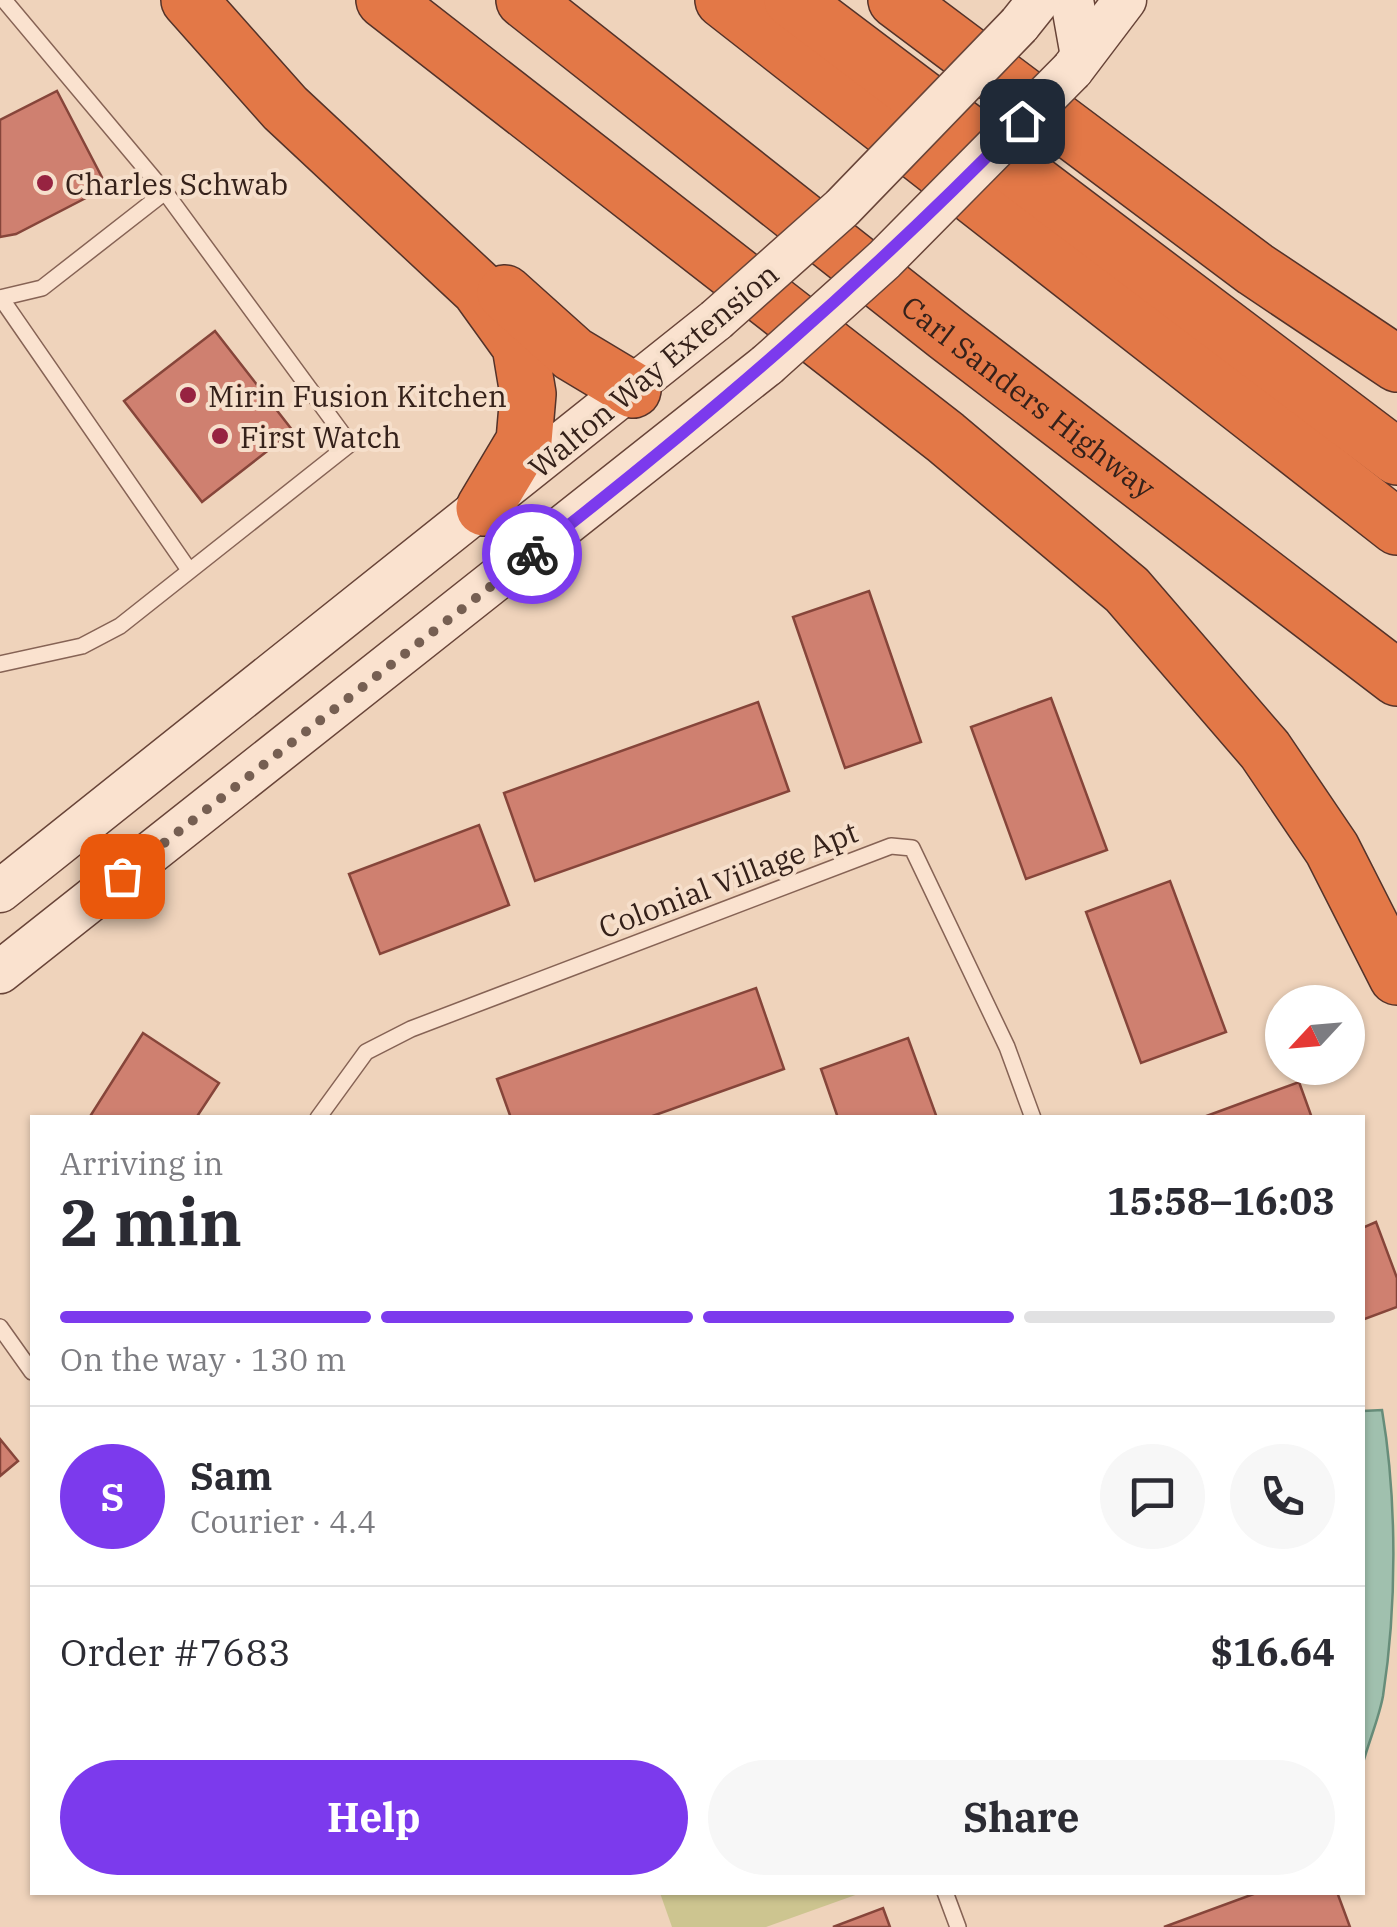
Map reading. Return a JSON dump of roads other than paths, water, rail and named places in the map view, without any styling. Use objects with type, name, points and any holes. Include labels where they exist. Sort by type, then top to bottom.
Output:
[{"type":"highway","points":[[384,0],[944,437],[1127,590],[1265,750],[1332,850],[1397,977]]},
{"type":"highway","name":"Carl Sanders Highway","points":[[524,0],[947,334],[1397,678]]},
{"type":"highway","points":[[723,0],[1397,527]]},
{"type":"highway","points":[[792,0],[1397,457]]},
{"type":"highway","points":[[896,0],[1255,269],[1397,364]]},
{"type":"highway","points":[[204,15],[535,322],[573,354],[633,390]]},
{"type":"highway","points":[[204,15],[285,108],[478,290],[520,346],[528,394],[524,441],[484,508]]},
{"type":"main road","points":[[1072,0],[1077,63]]},
{"type":"main road","points":[[0,972],[701,422],[768,365],[884,260],[1077,63],[1125,0]]},
{"type":"main road","name":"Walton Way Extension","points":[[0,891],[716,320],[842,208],[1029,12]]},
{"type":"main road","points":[[633,390],[701,422]]},
{"type":"lane","points":[[0,664],[82,646],[120,626],[350,444],[164,192],[4,0]]},
{"type":"lane","points":[[164,192],[42,288],[0,298],[189,570]]},
{"type":"lane","name":"Colonial Village Apt","points":[[320,1115],[366,1052],[410,1029],[890,846],[912,848],[1007,1048],[1032,1115]]},
{"type":"lane","points":[[0,1327],[30,1369]]},
{"type":"lane","points":[[945,1895],[958,1927]]},
{"type":"place","name":"Charles Schwab","points":[[45,183]]},
{"type":"place","name":"Mirin Fusion Kitchen","points":[[188,395]]},
{"type":"place","name":"First Watch","points":[[220,436]]}]
